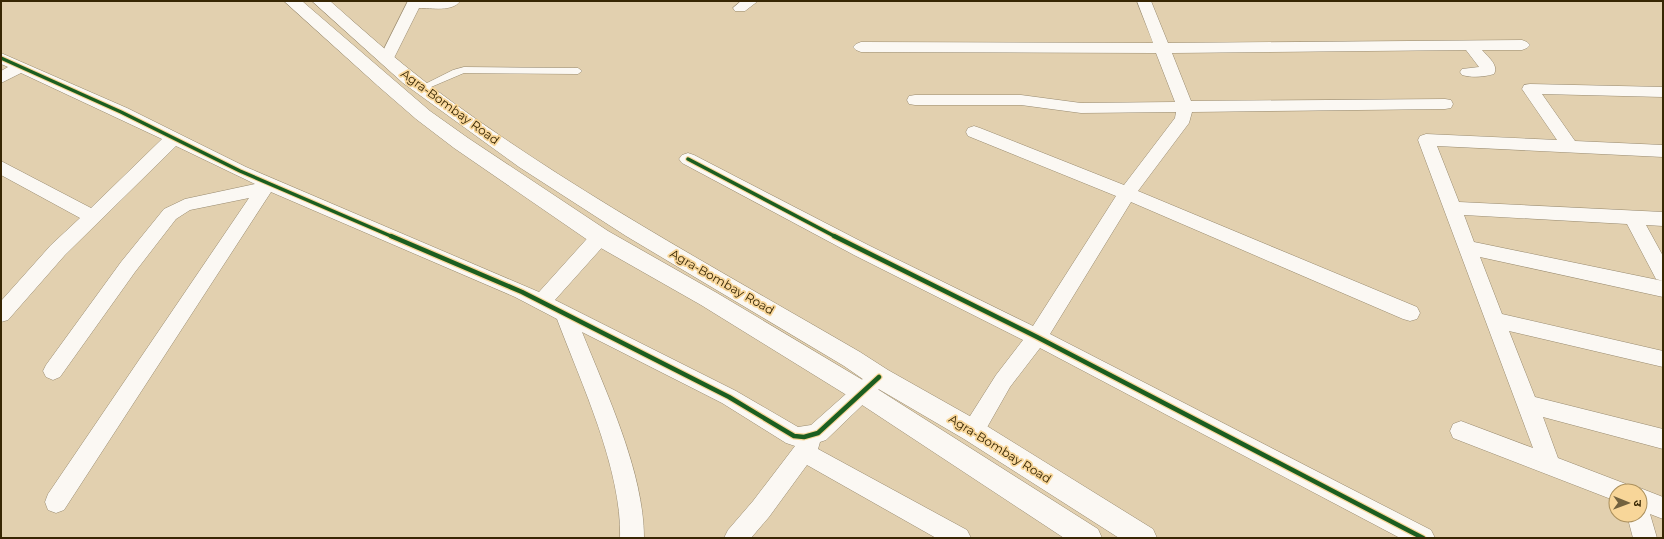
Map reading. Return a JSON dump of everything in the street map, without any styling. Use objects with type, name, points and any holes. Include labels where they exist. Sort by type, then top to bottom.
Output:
[{"type":"main road","name":"Agra-Bombay Road","points":[[292,1],[423,115],[600,238],[709,298],[862,392],[1088,538]]},
{"type":"main road","name":"Agra-Bombay Road","points":[[320,1],[421,88],[480,131],[616,220],[845,355],[879,377],[973,431],[1142,538]]},
{"type":"street","points":[[387,59],[415,2],[444,4],[453,1]]},
{"type":"street","points":[[973,431],[1003,381],[1032,343],[1127,193],[1179,126],[1185,107],[1144,1]]},
{"type":"street","points":[[861,47],[1163,48],[1522,45]]},
{"type":"street","points":[[1468,72],[1488,71],[1488,67],[1471,46]]},
{"type":"street","points":[[1,58],[121,112],[180,143],[240,171],[265,186],[522,292],[728,397],[794,436],[804,437],[818,433]]},
{"type":"street","points":[[1,78],[19,67]]},
{"type":"street","points":[[1570,146],[1530,89],[1663,92]]},
{"type":"street","points":[[915,100],[1021,100],[1081,108],[1445,104]]},
{"type":"street","points":[[974,132],[1127,193],[1410,313]]},
{"type":"street","points":[[1550,465],[1426,140],[1663,150]]},
{"type":"street","points":[[1,314],[58,250],[93,217],[180,143]]},
{"type":"street","points":[[688,159],[861,250],[1032,343],[1297,471],[1423,538]]},
{"type":"street","points":[[1,167],[93,217]]},
{"type":"street","points":[[53,371],[128,267],[170,214],[186,205],[265,186]]},
{"type":"street","points":[[56,502],[265,186]]},
{"type":"street","points":[[1452,208],[1663,219]]},
{"type":"street","points":[[1633,217],[1663,274]]},
{"type":"street","points":[[542,302],[600,238]]},
{"type":"street","points":[[1466,247],[1663,289]]},
{"type":"street","points":[[565,314],[616,447],[627,495],[632,527],[632,538]]},
{"type":"street","points":[[1495,320],[1663,359]]},
{"type":"street","points":[[736,538],[761,509],[818,433],[879,377]]},
{"type":"street","points":[[1527,404],[1663,440]]},
{"type":"street","points":[[1461,431],[1608,487]]},
{"type":"street","points":[[803,452],[959,538]]},
{"type":"street","points":[[1648,502],[1663,508]]},
{"type":"street","points":[[1641,523],[1645,538]]},
{"type":"lane","points":[[421,88],[456,72],[464,70],[578,71]]},
{"type":"cycle path","points":[[1,58],[121,112],[240,171],[522,292],[729,397],[794,436],[804,437],[818,433],[879,377]]},
{"type":"cycle path","points":[[688,159],[861,250],[1037,337],[1297,471],[1423,538]]}]
